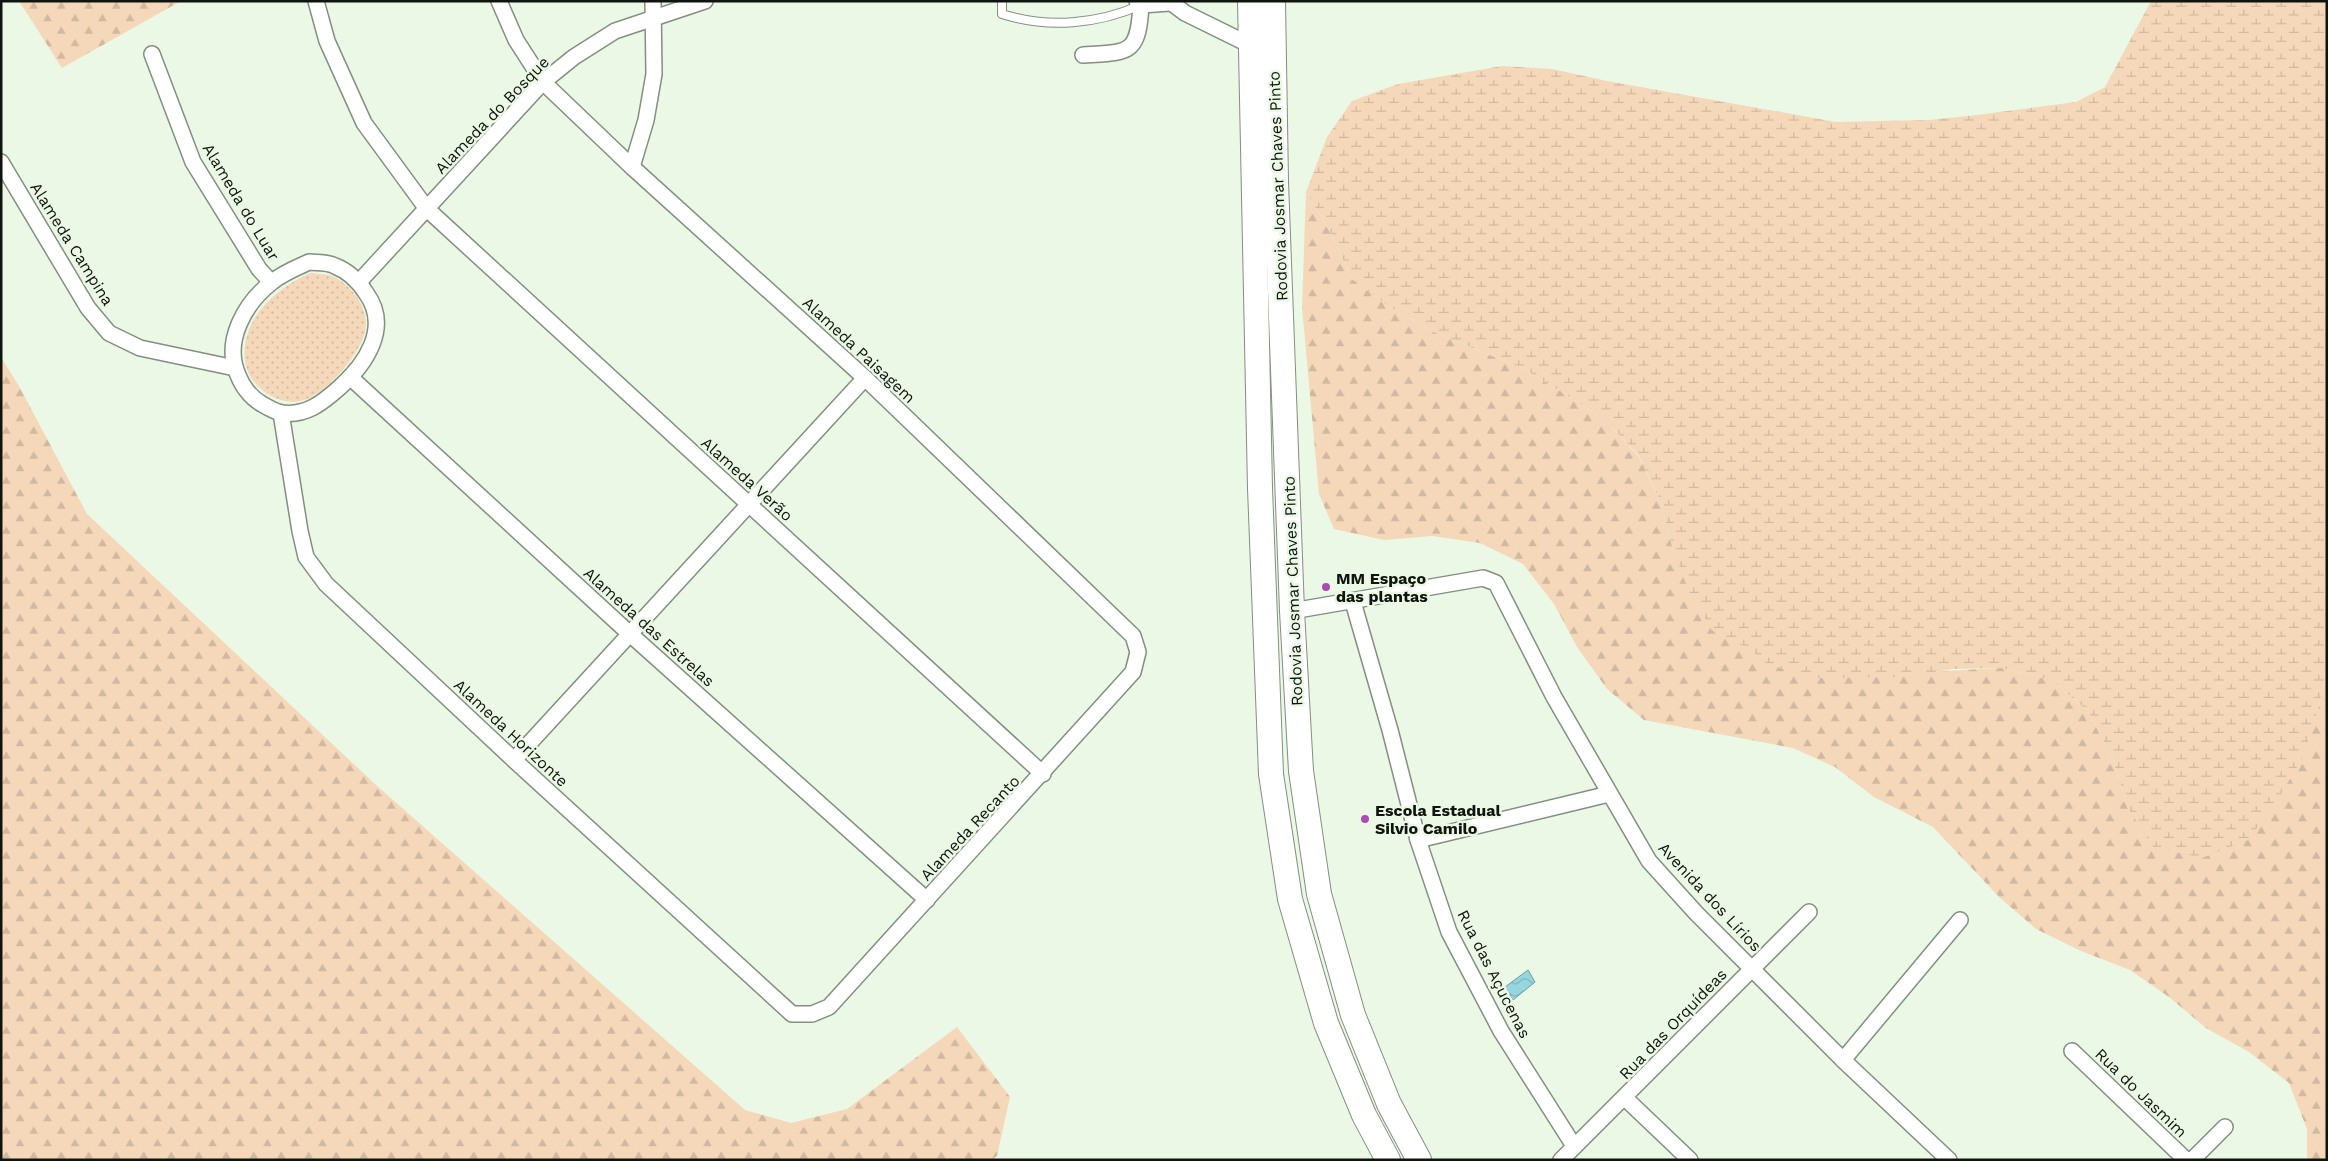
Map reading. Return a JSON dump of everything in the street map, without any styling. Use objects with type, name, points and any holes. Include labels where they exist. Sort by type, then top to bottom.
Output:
[{"type":"main road","name":"Rodovia Josmar Chaves Pinto","points":[[1250,1],[1260,488],[1271,774],[1290,899],[1326,1023],[1364,1115],[1388,1160]]},
{"type":"main road","name":"Rodovia Josmar Chaves Pinto","points":[[1273,1],[1276,182],[1289,487],[1292,611],[1301,771],[1319,894],[1353,1015],[1390,1104],[1419,1160]]},
{"type":"main road","points":[[1260,488],[1289,487]]},
{"type":"street","name":"Alameda Verão","points":[[316,1],[326,41],[364,123],[426,210],[1043,774]]},
{"type":"street","name":"Alameda Paisagem","points":[[499,1],[516,40],[543,82],[632,167],[866,378],[1134,636],[1138,652]]},
{"type":"street","points":[[632,167],[646,120],[654,74],[652,1]]},
{"type":"street","name":"Alameda do Bosque","points":[[358,282],[543,82],[574,57],[615,31],[705,1]]},
{"type":"street","points":[[1083,55],[1119,53],[1129,49],[1136,41],[1139,30],[1139,3],[1170,2],[1184,13],[1250,45]]},
{"type":"street","name":"Alameda do Luar","points":[[152,54],[193,162],[260,269],[271,282]]},
{"type":"street","name":"Alameda Campina","points":[[1,162],[88,308],[109,333],[140,348],[235,368]]},
{"type":"street","points":[[309,262],[334,265],[358,282],[372,300],[378,323],[373,344],[366,358],[350,378],[312,409],[281,413],[259,402],[242,385],[235,368],[233,353],[236,328],[247,309],[271,282],[309,262]]},
{"type":"street","name":"Alameda das Estrelas","points":[[350,378],[630,634],[927,900]]},
{"type":"street","points":[[514,760],[866,378]]},
{"type":"street","name":"Alameda Horizonte","points":[[281,413],[306,557],[326,584],[514,760],[792,1014],[812,1014]]},
{"type":"street","name":"Avenida dos Lírios","points":[[1353,602],[1483,578],[1496,583],[1554,697],[1649,861],[1696,913],[1843,1060],[1949,1160]]},
{"type":"street","points":[[1292,611],[1353,602]]},
{"type":"street","name":"Rua das Açucenas","points":[[1353,602],[1390,730],[1418,840],[1449,932],[1500,1031],[1574,1146]]},
{"type":"street","name":"Alameda Recanto","points":[[812,1014],[829,1008],[1043,774],[1133,672],[1138,652]]},
{"type":"street","points":[[1418,840],[1609,794]]},
{"type":"street","name":"Rua das Orquídeas","points":[[1561,1160],[1809,912]]},
{"type":"street","points":[[1843,1060],[1960,920]]},
{"type":"street","name":"Rua do Jasmim","points":[[2072,1051],[2186,1160]]},
{"type":"street","points":[[1625,1098],[1690,1160]]},
{"type":"street","points":[[2192,1160],[2226,1127]]},
{"type":"lane","points":[[1002,1],[1002,14],[1048,22],[1107,18],[1139,3]]},
{"type":"green space","points":[[19,1],[181,1],[62,68]]},
{"type":"green space","points":[[2151,1],[2327,1],[2327,667],[2319,706],[2303,757],[2278,799],[2248,840],[2202,858],[2153,847],[2128,808],[2113,760],[2088,711],[2051,680],[2002,668],[1953,669],[1903,677],[1807,678],[1759,660],[1754,652],[1712,630],[1688,590],[1672,546],[1660,500],[1639,456],[1606,421],[1565,394],[1524,369],[1434,332],[1391,308],[1352,279],[1332,235],[1306,192],[1327,137],[1352,101],[1398,84],[1502,66],[1552,69],[1607,81],[1836,122],[1929,120],[1977,115],[2076,102],[2105,87]]},
{"type":"green space","points":[[1306,192],[1332,235],[1352,279],[1391,308],[1434,332],[1524,369],[1606,421],[1639,457],[1660,500],[1672,546],[1712,630],[1807,678],[2002,668],[2051,680],[2088,711],[2113,760],[2128,808],[2319,706],[2327,667],[2327,1160],[2307,1160],[2307,1129],[2289,1083],[2249,1052],[2206,1028],[2169,997],[2130,970],[2081,951],[2036,929],[1999,897],[1933,827],[1874,797],[1835,767],[1793,748],[1644,720],[1607,689],[1577,647],[1554,604],[1523,564],[1480,543],[1432,536],[1384,540],[1334,529],[1319,494],[1302,307]]},
{"type":"green space","points":[[310,273],[329,275],[349,288],[363,309],[366,324],[364,334],[360,345],[345,368],[326,387],[307,399],[293,402],[284,401],[266,393],[254,382],[246,367],[245,346],[248,332],[262,307],[284,288]]},
{"type":"green space","points":[[1,357],[20,388],[87,514],[376,785],[745,1110],[791,1123],[847,1109],[957,1027],[1010,1097],[997,1156],[991,1160],[1,1160]]},
{"type":"water","points":[[1528,970],[1535,982],[1513,1000],[1505,987]]},
{"type":"place","name":"MM Espaço das plantas","points":[[1326,587]]},
{"type":"place","name":"Escola Estadual Silvio Camilo","points":[[1365,819]]}]
